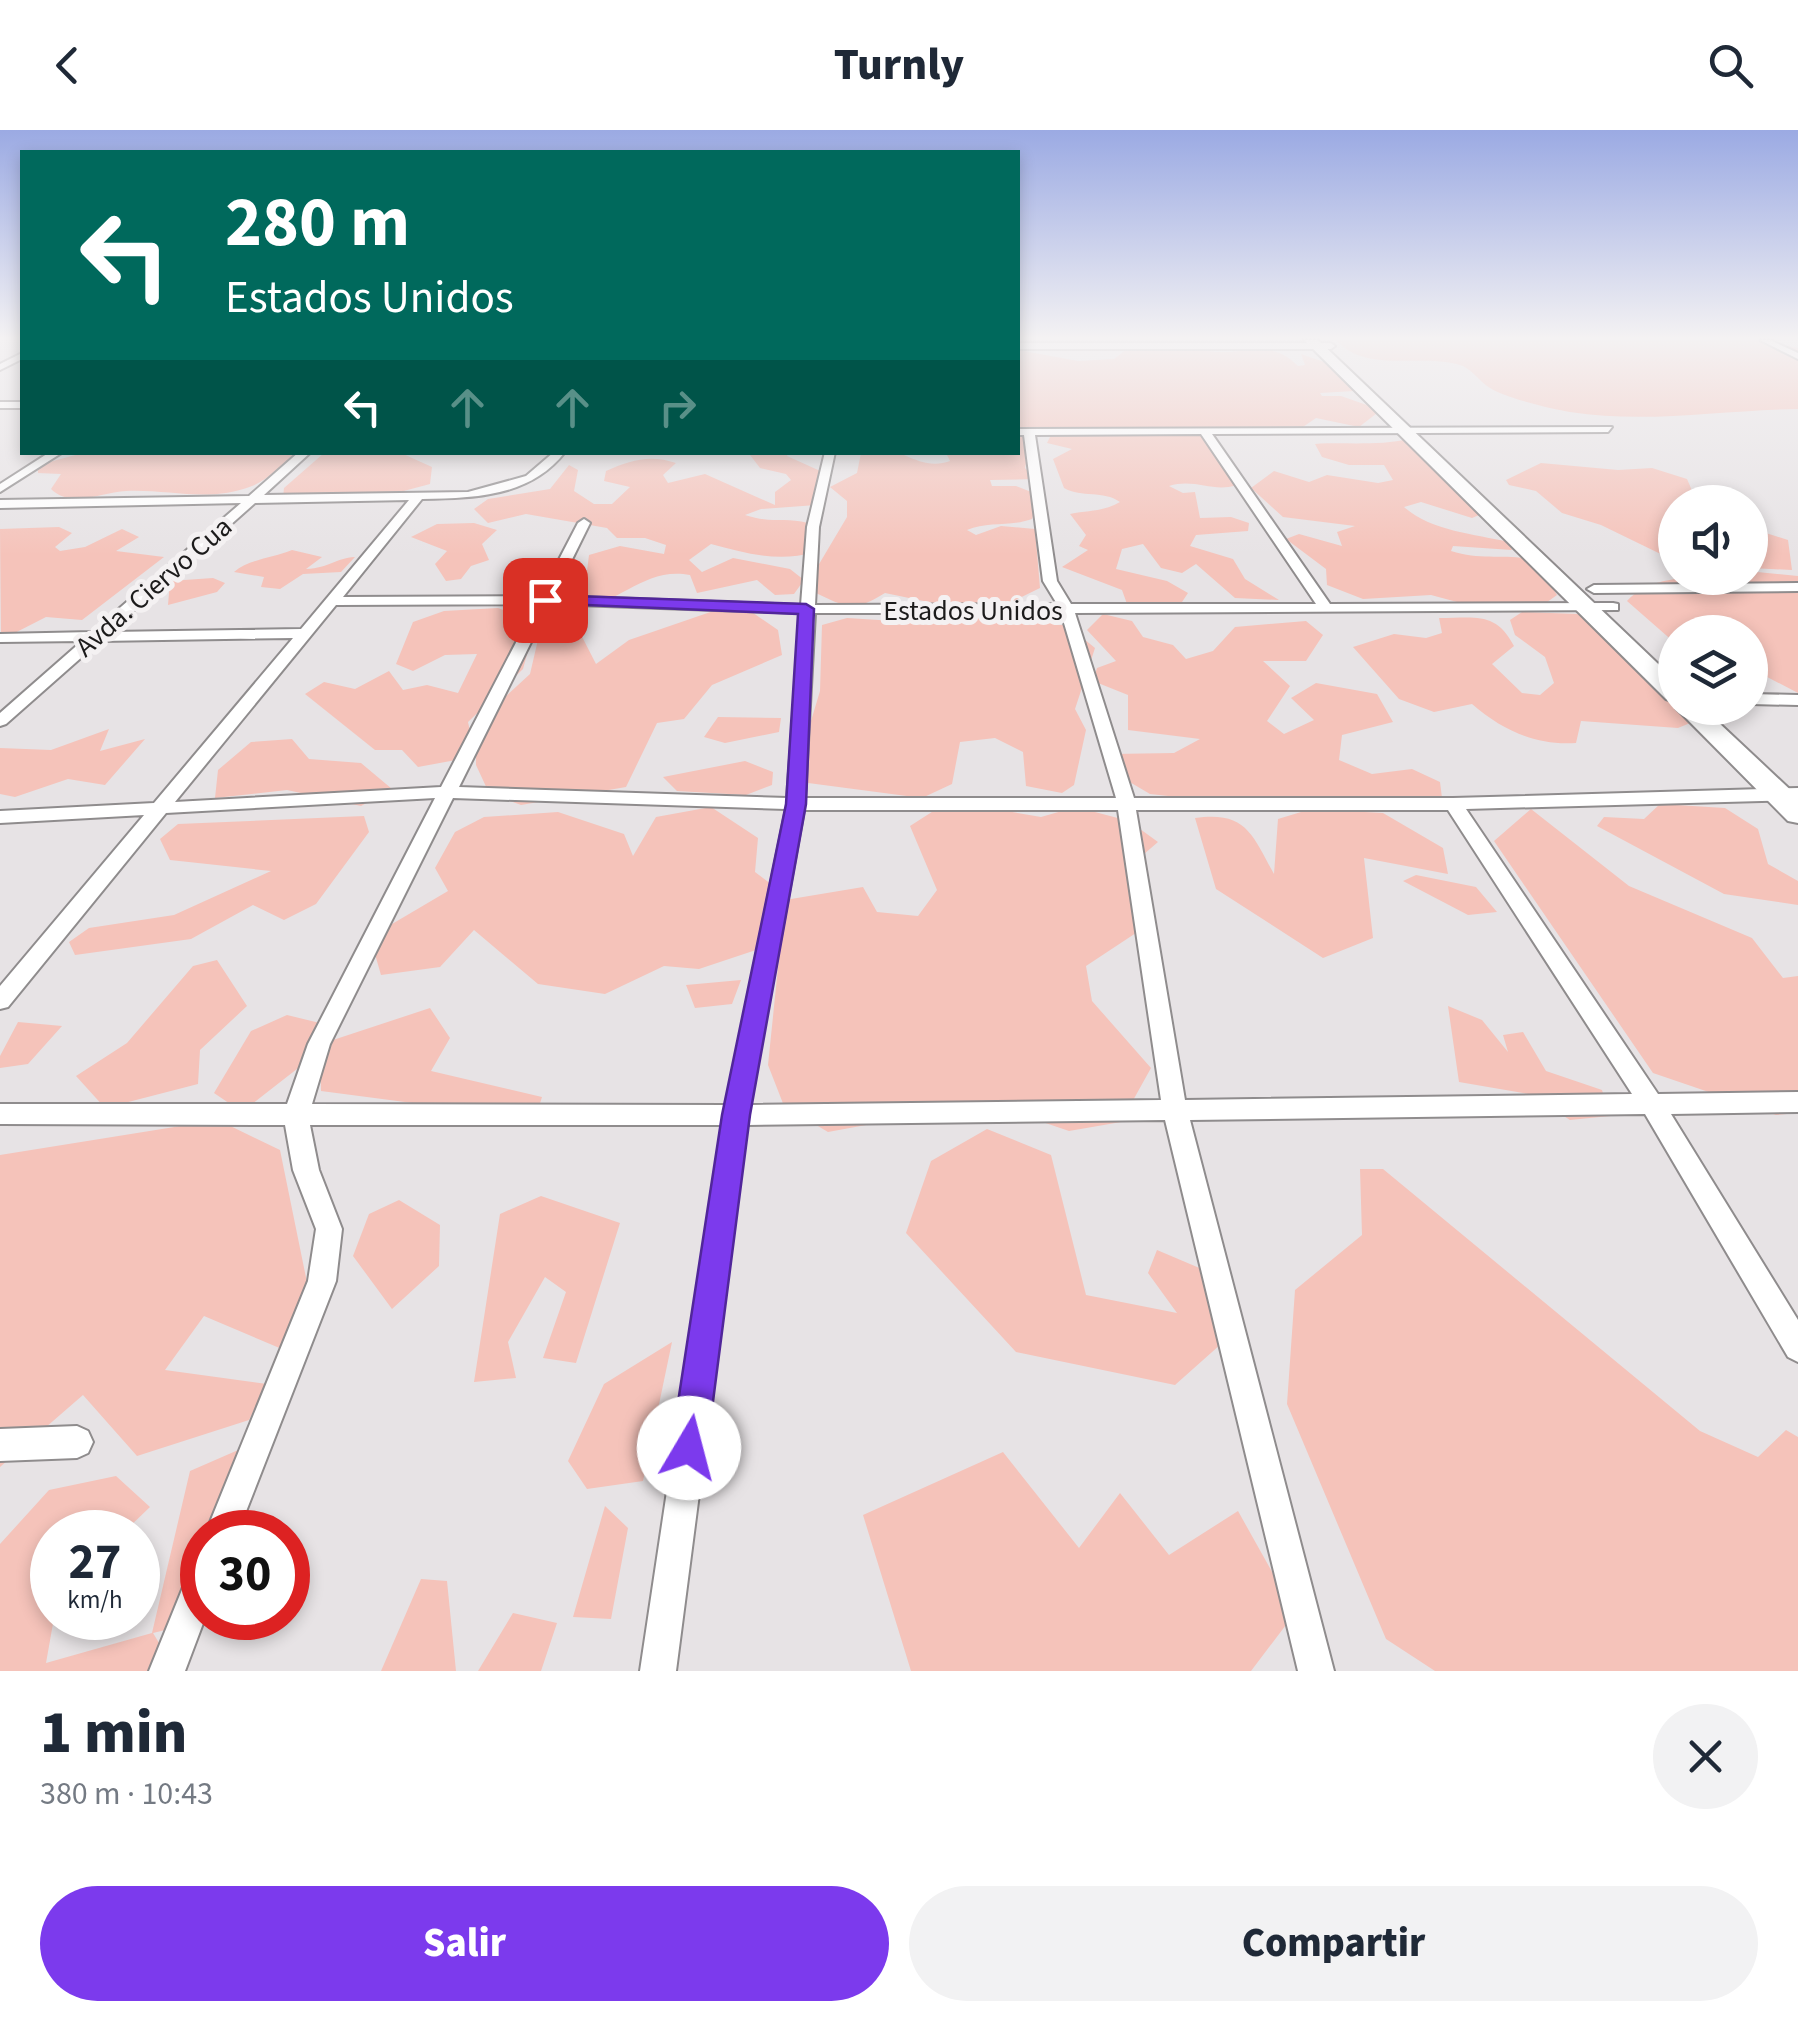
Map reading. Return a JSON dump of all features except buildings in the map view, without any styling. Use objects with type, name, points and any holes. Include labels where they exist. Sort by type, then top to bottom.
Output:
[{"type":"main road","points":[[1393,412],[1591,598],[1658,675]]},
{"type":"main road","points":[[1591,598],[1613,607],[1658,652]]},
{"type":"main road","points":[[1709,725],[1793,798]]},
{"type":"main road","points":[[1728,725],[1793,798]]},
{"type":"street","points":[[1316,1671],[1176,1110],[1126,801],[1067,610],[1050,581],[1023,432],[1608,428]]},
{"type":"street","points":[[1205,432],[1324,605]]},
{"type":"street","points":[[0,489],[53,455]]},
{"type":"street","name":"Avda. Ciervo Cua","points":[[0,721],[303,455]]},
{"type":"street","points":[[0,504],[468,495],[516,485],[544,474],[558,455]]},
{"type":"street","points":[[658,1671],[736,1115],[796,804],[813,527],[829,455]]},
{"type":"street","points":[[0,1000],[416,498]]},
{"type":"street","points":[[231,1510],[322,1281],[329,1229],[306,1170],[296,1115],[320,1044],[584,523]]},
{"type":"street","points":[[1591,598],[1798,586]]},
{"type":"street","name":"Estados Unidos","points":[[332,601],[545,600],[806,609],[1067,610],[1591,598]]},
{"type":"street","points":[[0,638],[306,633]]},
{"type":"street","points":[[1768,700],[1798,700]]},
{"type":"street","points":[[0,816],[447,792],[796,804],[1454,804],[1793,798]]},
{"type":"street","points":[[1454,804],[1650,1101],[1798,1347]]},
{"type":"street","points":[[0,1114],[736,1115],[1798,1102]]},
{"type":"street","points":[[0,1444],[78,1442]]},
{"type":"street","points":[[167,1671],[180,1638]]},
{"type":"shaded area","points":[[1020,412],[1379,412],[1359,427],[1316,418],[1300,429],[1207,431],[1216,436],[1212,444],[1236,485],[1169,486],[1183,493],[1195,492],[1200,518],[1231,517],[1249,523],[1248,531],[1196,535],[1190,546],[1233,559],[1245,579],[1279,600],[1235,598],[1196,564],[1182,573],[1161,568],[1143,544],[1122,549],[1116,569],[1167,581],[1188,593],[1182,602],[1127,604],[1122,590],[1062,567],[1088,550],[1079,546],[1086,535],[1070,514],[1120,502],[1064,488],[1053,459],[1072,449],[1047,443],[1051,435],[1086,430],[1020,430]]},
{"type":"shaded area","points":[[1570,412],[1746,412],[1656,417]]},
{"type":"shaded area","points":[[1020,435],[1031,440],[1025,468],[1036,479],[990,480],[992,486],[1016,486],[1039,495],[1032,519],[967,530],[976,535],[1001,526],[1035,529],[1040,588],[1005,605],[938,604],[885,593],[849,606],[812,591],[809,581],[847,517],[847,501],[830,487],[857,473],[861,455],[904,455],[938,464],[950,461],[947,455],[1020,455]]},
{"type":"shaded area","points":[[1408,439],[1491,510],[1472,518],[1421,502],[1404,507],[1440,527],[1509,542],[1512,550],[1453,546],[1451,551],[1535,560],[1557,595],[1543,605],[1472,606],[1431,595],[1363,599],[1327,585],[1326,569],[1286,539],[1299,534],[1342,546],[1337,532],[1355,526],[1283,517],[1251,488],[1274,471],[1309,482],[1327,475],[1378,483],[1393,480],[1384,465],[1349,465],[1322,457],[1315,444]]},
{"type":"shaded area","points":[[76,455],[294,455],[258,483],[221,494],[126,491],[68,498],[51,489],[61,474],[38,473],[38,465]]},
{"type":"shaded area","points":[[322,455],[405,455],[432,467],[430,484],[385,496],[283,497],[284,488]]},
{"type":"shaded area","points":[[750,455],[787,455],[827,474],[816,505],[761,509],[745,515],[808,523],[814,552],[775,557],[711,544],[689,560],[702,572],[733,558],[790,569],[804,580],[794,594],[775,595],[757,580],[697,593],[690,575],[671,574],[593,604],[578,604],[561,598],[586,579],[589,555],[620,546],[664,554],[666,545],[645,538],[617,538],[607,528],[526,514],[488,523],[474,509],[488,499],[550,489],[569,465],[578,470],[574,491],[594,504],[612,504],[630,487],[604,481],[606,471],[641,459],[676,463],[663,475],[668,483],[705,474],[775,505],[775,492],[791,480],[786,474],[760,468]]},
{"type":"shaded area","points":[[1541,463],[1618,470],[1652,468],[1687,479],[1690,485],[1658,485],[1658,553],[1601,525],[1562,513],[1536,491],[1509,485],[1506,480]]},
{"type":"shaded area","points":[[474,523],[497,530],[482,544],[489,560],[471,566],[461,579],[446,581],[435,564],[447,551],[411,537],[437,524]]},
{"type":"shaded area","points":[[59,527],[72,533],[55,547],[60,551],[85,547],[122,529],[139,537],[116,551],[164,557],[82,620],[46,617],[1,640],[0,529]]},
{"type":"shaded area","points":[[1768,534],[1788,540],[1792,570],[1768,569]]},
{"type":"shaded area","points":[[292,550],[322,557],[306,569],[355,557],[341,572],[303,574],[280,589],[261,587],[264,577],[234,572],[254,561]]},
{"type":"shaded area","points":[[1768,573],[1798,576],[1798,693],[1768,677],[1768,615],[1658,615],[1658,628],[1627,601],[1658,583],[1658,595],[1768,595]]},
{"type":"shaded area","points":[[213,578],[225,583],[217,592],[168,605],[170,581]]},
{"type":"shaded area","points":[[725,607],[746,608],[778,630],[782,655],[712,685],[684,719],[657,723],[626,787],[521,805],[489,793],[476,765],[476,724],[530,674],[540,631],[559,622],[575,623],[596,664],[629,640]]},
{"type":"shaded area","points":[[498,608],[536,622],[523,669],[468,722],[473,745],[456,760],[418,767],[402,750],[375,750],[305,694],[324,682],[355,689],[389,671],[403,690],[427,685],[458,693],[477,654],[445,655],[413,671],[396,664],[413,622],[444,611]]},
{"type":"shaded area","points":[[1522,612],[1577,614],[1600,623],[1658,678],[1658,725],[1685,725],[1678,728],[1581,721],[1576,743],[1533,739],[1508,729],[1472,704],[1434,712],[1399,699],[1353,647],[1394,634],[1426,638],[1442,633],[1439,618],[1483,619],[1500,627],[1514,646],[1492,664],[1522,693],[1540,695],[1554,683],[1545,657],[1515,635],[1510,620]]},
{"type":"shaded area","points":[[1103,614],[1132,621],[1143,637],[1173,645],[1186,659],[1213,651],[1235,627],[1306,621],[1323,635],[1306,661],[1263,661],[1290,686],[1267,721],[1284,734],[1314,720],[1291,698],[1316,683],[1377,694],[1393,722],[1342,735],[1339,760],[1372,774],[1412,769],[1440,782],[1442,798],[1412,808],[1241,804],[1150,794],[1111,771],[1112,754],[1174,753],[1200,739],[1128,730],[1128,695],[1093,681],[1097,668],[1116,661],[1087,630]]},
{"type":"shaded area","points":[[1003,616],[1068,626],[1095,648],[1075,709],[1086,730],[1074,785],[1062,793],[1026,786],[1023,752],[995,738],[960,742],[952,784],[922,798],[793,781],[820,691],[822,625],[847,618],[926,623]]},
{"type":"shaded area","points":[[718,717],[781,718],[779,732],[725,743],[704,737]]},
{"type":"shaded area","points":[[109,729],[100,751],[145,739],[105,785],[68,779],[15,797],[0,794],[0,748],[51,750]]},
{"type":"shaded area","points":[[292,739],[309,759],[361,763],[392,789],[361,806],[287,790],[215,798],[218,770],[251,742]]},
{"type":"shaded area","points":[[745,761],[773,772],[772,785],[746,795],[677,791],[663,777]]},
{"type":"shaded area","points":[[949,801],[1041,817],[1076,807],[1129,821],[1158,842],[1129,867],[1145,927],[1086,966],[1092,1001],[1151,1068],[1121,1122],[1069,1131],[986,1103],[828,1132],[784,1106],[768,1065],[785,900],[863,887],[877,912],[918,916],[937,890],[910,826]]},
{"type":"shaded area","points":[[1660,804],[1725,808],[1758,829],[1768,864],[1798,881],[1798,905],[1724,894],[1597,826],[1604,817],[1644,819]]},
{"type":"shaded area","points":[[711,807],[758,838],[755,872],[780,891],[756,950],[699,969],[664,966],[605,994],[538,984],[474,930],[440,967],[381,975],[370,937],[448,891],[435,868],[455,832],[484,817],[558,812],[624,834],[633,856],[656,817]]},
{"type":"shaded area","points":[[1311,809],[1383,813],[1443,848],[1448,874],[1364,858],[1373,938],[1323,958],[1216,889],[1195,818],[1237,822],[1253,837],[1274,874],[1278,819]]},
{"type":"shaded area","points":[[1531,809],[1629,886],[1752,938],[1783,978],[1798,976],[1798,1113],[1776,1115],[1653,1073],[1494,841]]},
{"type":"shaded area","points":[[364,816],[369,832],[316,904],[284,920],[253,905],[191,939],[75,955],[69,942],[89,928],[174,915],[271,871],[170,860],[160,839],[178,824]]},
{"type":"shaded area","points":[[1416,875],[1476,887],[1497,912],[1468,915],[1403,881]]},
{"type":"shaded area","points":[[217,960],[247,1006],[200,1050],[198,1084],[105,1108],[76,1076],[127,1043],[193,966]]},
{"type":"shaded area","points":[[741,980],[732,1004],[695,1008],[686,985]]},
{"type":"shaded area","points":[[1448,1006],[1482,1020],[1508,1052],[1503,1035],[1523,1032],[1546,1071],[1602,1090],[1610,1116],[1570,1120],[1529,1094],[1459,1082]]},
{"type":"shaded area","points":[[430,1008],[450,1038],[431,1071],[542,1097],[535,1119],[321,1091],[320,1051],[242,1112],[214,1093],[251,1031],[287,1015],[328,1025],[330,1041]]},
{"type":"shaded area","points":[[18,1022],[62,1026],[28,1064],[0,1068],[0,1056]]},
{"type":"shaded area","points":[[218,1120],[280,1150],[312,1307],[289,1352],[204,1316],[165,1370],[267,1384],[249,1420],[137,1456],[83,1395],[0,1467],[0,1155]]},
{"type":"shaded area","points":[[987,1129],[1051,1155],[1086,1295],[1177,1313],[1148,1273],[1157,1250],[1223,1278],[1230,1336],[1175,1385],[1016,1352],[906,1233],[931,1161]]},
{"type":"shaded area","points":[[1360,1169],[1383,1169],[1700,1431],[1758,1457],[1786,1430],[1798,1437],[1798,1671],[1435,1671],[1386,1639],[1287,1404],[1295,1290],[1362,1235]]},
{"type":"shaded area","points":[[541,1196],[620,1223],[576,1363],[543,1358],[566,1292],[545,1277],[508,1342],[516,1378],[474,1382],[500,1214]]},
{"type":"shaded area","points":[[399,1200],[440,1225],[439,1266],[392,1309],[353,1256],[369,1214]]},
{"type":"shaded area","points":[[672,1342],[643,1481],[587,1489],[568,1461],[604,1384]]},
{"type":"shaded area","points":[[273,1435],[247,1510],[181,1510],[190,1471]]},
{"type":"shaded area","points":[[1003,1452],[1079,1548],[1120,1493],[1169,1555],[1238,1511],[1295,1613],[1251,1671],[911,1671],[863,1515]]},
{"type":"shaded area","points":[[116,1476],[150,1507],[31,1510],[49,1490]]},
{"type":"shaded area","points":[[605,1506],[628,1528],[611,1619],[573,1617]]},
{"type":"shaded area","points":[[30,1511],[30,1640],[50,1640],[46,1663],[127,1640],[157,1640],[176,1671],[0,1671],[0,1544]]},
{"type":"shaded area","points":[[180,1514],[180,1626],[160,1631],[160,1599]]},
{"type":"shaded area","points":[[421,1579],[447,1581],[456,1671],[381,1671]]},
{"type":"shaded area","points":[[513,1613],[557,1623],[541,1671],[478,1671]]},
{"type":"route","points":[[545,600],[806,609],[796,804],[736,1115],[689,1448]]}]
